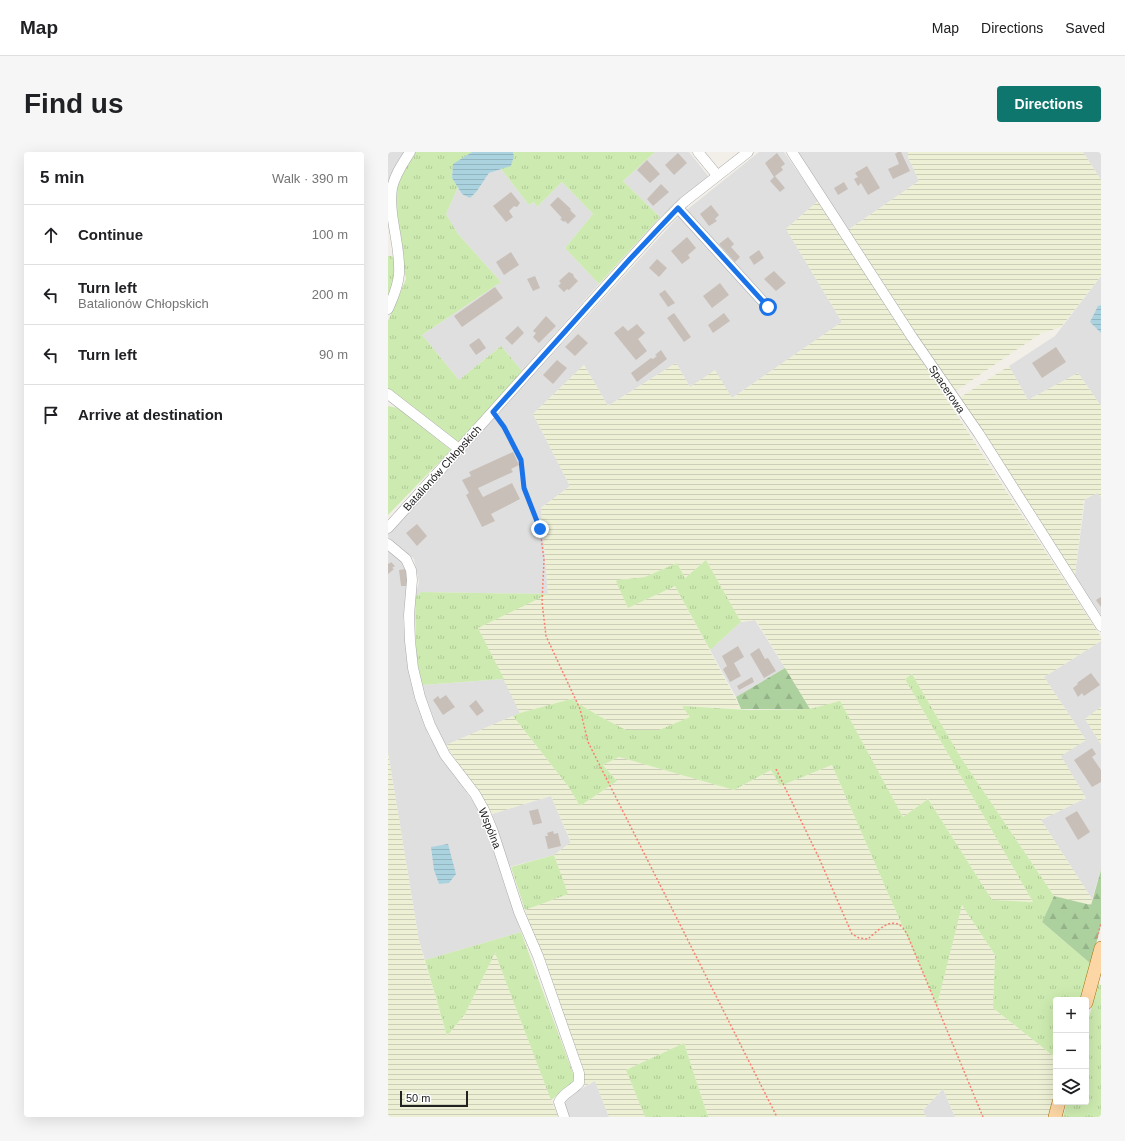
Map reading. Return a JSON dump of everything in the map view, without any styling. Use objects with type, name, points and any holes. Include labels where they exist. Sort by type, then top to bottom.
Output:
[{"type":"main road","points":[[1088,997],[1098,969],[1101,948]]},
{"type":"main road","points":[[1055,1117],[1058,1105]]},
{"type":"street","points":[[388,309],[397,285],[399,273],[390,213],[390,200],[395,176],[410,152]]},
{"type":"street","points":[[698,152],[717,175]]},
{"type":"street","name":"Batalionów Chłopskich","points":[[388,528],[630,259],[678,208],[717,175],[748,152]]},
{"type":"street","name":"Spacerowa","points":[[792,152],[895,312],[979,434],[1101,626]]},
{"type":"street","points":[[678,208],[768,307]]},
{"type":"street","points":[[388,394],[459,449]]},
{"type":"street","name":"Wspólna","points":[[388,544],[406,559],[411,570],[412,580],[409,614],[413,668],[420,697],[430,725],[445,755],[475,794],[484,810],[493,832],[519,912],[538,956],[579,1073],[579,1083],[574,1089],[561,1097],[559,1102],[564,1117]]},
{"type":"path","points":[[493,412],[504,427],[521,460],[524,488],[540,529],[544,560],[542,602],[546,636],[580,709],[588,742],[777,1117]]},
{"type":"path","points":[[776,769],[820,858],[852,934],[859,938],[868,939],[887,924],[894,924],[901,925],[907,934],[983,1117]]},
{"type":"shaded area","points":[[388,152],[407,152],[388,185]]},
{"type":"shaded area","points":[[655,152],[689,152],[709,177],[660,217],[623,181]]},
{"type":"shaded area","points":[[759,152],[784,152],[818,201],[786,229],[842,322],[732,398],[690,387],[676,363],[608,406],[584,365],[533,414],[570,486],[541,508],[548,594],[421,592],[415,597],[419,582],[414,559],[388,537],[388,534],[678,217]]},
{"type":"shaded area","points":[[796,152],[908,152],[908,157],[919,181],[848,230]]},
{"type":"shaded area","points":[[1083,152],[1101,152],[1101,180]]},
{"type":"shaded area","points":[[501,169],[529,205],[534,202],[537,207],[562,182],[593,214],[565,248],[599,284],[522,371],[501,346],[459,380],[422,335],[501,282],[458,234],[446,214],[458,187],[462,194],[477,191],[489,173]]},
{"type":"shaded area","points":[[1101,276],[1101,406],[1078,373],[1028,400],[1009,366],[1055,336]]},
{"type":"shaded area","points":[[1098,492],[1101,497],[1101,615],[1075,575],[1085,499]]},
{"type":"shaded area","points":[[388,545],[411,570],[403,620],[409,670],[428,735],[481,814],[521,932],[425,960],[419,941],[388,752]]},
{"type":"shaded area","points":[[755,620],[785,668],[736,697],[710,650],[741,622]]},
{"type":"shaded area","points":[[1101,641],[1101,707],[1085,719],[1101,744],[1101,870],[1092,899],[1041,820],[1086,798],[1060,756],[1086,740],[1044,677]]},
{"type":"shaded area","points":[[504,679],[520,713],[446,745],[421,702],[422,685]]},
{"type":"shaded area","points":[[551,796],[571,843],[554,855],[505,868],[492,814]]},
{"type":"shaded area","points":[[595,1081],[609,1117],[565,1117],[559,1102]]},
{"type":"shaded area","points":[[943,1089],[955,1117],[926,1117],[923,1110]]},
{"type":"green space","points":[[411,152],[472,152],[453,165],[452,178],[458,187],[446,214],[458,234],[501,282],[422,335],[459,380],[501,346],[522,371],[459,443],[388,389],[388,321],[406,279],[395,221],[393,184]]},
{"type":"green space","points":[[513,152],[655,152],[623,181],[660,217],[599,284],[565,248],[593,214],[562,182],[537,207],[534,202],[529,205],[501,169],[511,165],[514,156]]},
{"type":"green space","points":[[908,152],[1083,152],[1101,180],[1101,276],[1061,327],[1042,333],[959,389],[953,390],[848,230],[919,181],[908,157]]},
{"type":"green space","points":[[818,201],[1101,637],[1101,641],[1044,677],[1086,740],[1061,756],[1086,798],[1041,820],[1092,899],[1091,905],[1054,896],[961,758],[912,674],[905,679],[1033,902],[992,900],[928,799],[903,817],[840,702],[810,709],[756,620],[741,622],[706,560],[685,578],[677,563],[645,577],[618,580],[628,608],[675,586],[741,709],[682,706],[691,717],[659,730],[626,730],[571,699],[520,713],[478,628],[548,593],[541,508],[570,486],[533,414],[584,365],[608,406],[676,363],[690,387],[715,370],[732,398],[842,322],[786,229]]},
{"type":"green space","points":[[388,256],[392,256],[399,273],[388,299]]},
{"type":"green space","points":[[1009,366],[1028,400],[1078,373],[1101,406],[1101,497],[1097,493],[1084,500],[1075,575],[959,398]]},
{"type":"green space","points":[[388,406],[398,408],[451,450],[388,515]]},
{"type":"green space","points":[[706,560],[741,622],[710,650],[675,586],[628,608],[616,581],[645,577],[677,563],[685,578]]},
{"type":"green space","points":[[421,592],[548,594],[478,628],[504,679],[422,685],[416,656],[415,597]]},
{"type":"green space","points":[[785,668],[810,709],[741,709],[736,697]]},
{"type":"green space","points":[[912,674],[961,758],[1054,896],[1042,922],[1091,964],[1082,997],[1053,997],[1053,1056],[993,1008],[995,955],[962,905],[937,1005],[832,765],[780,786],[771,770],[734,790],[619,757],[603,765],[617,781],[580,806],[568,786],[513,716],[571,699],[626,730],[659,730],[690,717],[682,706],[749,710],[810,709],[840,701],[903,817],[928,799],[992,900],[1033,902],[905,679]]},
{"type":"green space","points":[[1101,707],[1101,744],[1085,719]]},
{"type":"green space","points":[[513,716],[568,786],[580,806],[617,781],[603,765],[619,757],[734,790],[771,770],[780,786],[832,765],[937,1004],[962,904],[995,955],[993,1008],[1053,1056],[1053,1100],[1048,1117],[955,1117],[943,1089],[923,1110],[926,1117],[708,1117],[684,1043],[626,1070],[645,1117],[609,1117],[595,1081],[585,1086],[525,910],[567,894],[554,855],[571,842],[551,796],[492,814],[446,745]]},
{"type":"green space","points":[[388,752],[419,941],[447,1036],[465,1014],[495,953],[558,1117],[388,1117]]},
{"type":"green space","points":[[554,855],[568,894],[525,910],[511,867]]},
{"type":"green space","points":[[1101,870],[1101,925],[1091,964],[1042,922],[1054,896],[1091,905]]},
{"type":"green space","points":[[521,932],[574,1076],[572,1085],[551,1100],[495,953],[465,1014],[447,1036],[425,960]]},
{"type":"green space","points":[[1098,984],[1101,985],[1101,1117],[1063,1117],[1066,1105],[1089,1105],[1089,1018]]},
{"type":"green space","points":[[684,1043],[708,1117],[645,1117],[626,1070]]},
{"type":"water","points":[[472,152],[513,152],[514,156],[511,166],[489,173],[477,191],[470,198],[462,194],[452,178],[453,164]]},
{"type":"water","points":[[1101,305],[1101,333],[1090,322],[1098,306]]},
{"type":"water","points":[[448,844],[456,874],[449,883],[439,884],[434,870],[431,847]]},
{"type":"building","points":[[901,152],[910,171],[893,179],[888,169],[899,164],[895,154]]},
{"type":"building","points":[[678,153],[687,163],[674,175],[665,165]]},
{"type":"building","points":[[777,153],[785,164],[781,167],[783,170],[775,176],[785,188],[780,192],[770,181],[774,177],[765,163]]},
{"type":"building","points":[[647,160],[660,174],[650,183],[637,170]]},
{"type":"building","points":[[867,166],[880,188],[868,195],[861,183],[858,186],[854,179],[858,177],[855,173]]},
{"type":"building","points":[[844,182],[848,189],[838,195],[834,188]]},
{"type":"building","points":[[661,184],[669,192],[653,206],[647,199]]},
{"type":"building","points":[[511,192],[520,203],[517,207],[514,206],[509,211],[513,217],[506,222],[493,206]]},
{"type":"building","points":[[558,197],[576,216],[568,224],[560,219],[562,218],[550,205]]},
{"type":"building","points":[[711,205],[719,215],[715,219],[717,221],[709,226],[700,214]]},
{"type":"building","points":[[687,237],[696,248],[688,255],[690,258],[682,264],[671,251]]},
{"type":"building","points":[[728,237],[734,244],[731,247],[740,257],[735,262],[719,244]]},
{"type":"building","points":[[759,250],[764,258],[754,265],[749,257]]},
{"type":"building","points":[[511,252],[519,265],[504,275],[496,262]]},
{"type":"building","points":[[657,259],[667,268],[659,277],[649,268]]},
{"type":"building","points":[[774,271],[786,283],[776,291],[764,279]]},
{"type":"building","points":[[569,272],[573,274],[578,281],[569,290],[567,289],[564,292],[558,286],[561,283],[559,281]]},
{"type":"building","points":[[535,276],[540,288],[533,291],[527,279]]},
{"type":"building","points":[[720,283],[729,295],[712,308],[703,296]]},
{"type":"building","points":[[495,287],[503,298],[462,327],[454,316]]},
{"type":"building","points":[[665,290],[675,303],[668,307],[659,294]]},
{"type":"building","points":[[674,313],[691,337],[684,342],[667,318]]},
{"type":"building","points":[[724,313],[730,321],[713,333],[708,325]]},
{"type":"building","points":[[546,316],[556,326],[539,343],[533,337],[536,333],[533,331]]},
{"type":"building","points":[[637,324],[645,333],[638,339],[647,351],[636,360],[614,333],[623,326],[628,331]]},
{"type":"building","points":[[518,326],[524,333],[512,345],[505,338]]},
{"type":"building","points":[[578,334],[588,343],[575,356],[565,347]]},
{"type":"building","points":[[479,338],[486,348],[476,355],[469,345]]},
{"type":"building","points":[[1056,347],[1066,362],[1042,378],[1032,363]]},
{"type":"building","points":[[661,350],[667,359],[637,382],[631,373],[651,358],[653,359],[657,356],[655,355]]},
{"type":"building","points":[[557,360],[567,368],[553,384],[543,375]]},
{"type":"building","points":[[513,452],[519,465],[511,469],[513,472],[478,488],[483,497],[512,483],[520,499],[491,514],[495,521],[482,527],[466,495],[469,493],[462,480],[471,476],[469,472]]},
{"type":"building","points":[[417,524],[427,536],[417,546],[406,533]]},
{"type":"building","points":[[391,562],[395,566],[392,568],[394,569],[388,574],[388,563],[389,564]]},
{"type":"building","points":[[406,569],[408,586],[401,586],[399,570]]},
{"type":"building","points":[[1101,597],[1101,607],[1096,600]]},
{"type":"building","points":[[738,646],[744,657],[734,663],[741,676],[730,682],[723,669],[727,666],[722,656]]},
{"type":"building","points":[[759,648],[765,659],[768,658],[776,671],[764,678],[750,654]]},
{"type":"building","points":[[1091,673],[1100,685],[1084,696],[1082,693],[1078,697],[1073,688],[1078,684],[1077,683]]},
{"type":"building","points":[[752,677],[754,682],[739,690],[737,686]]},
{"type":"building","points":[[446,695],[455,707],[443,715],[433,700],[438,696],[440,699]]},
{"type":"building","points":[[476,700],[484,711],[477,716],[469,706]]},
{"type":"building","points":[[1092,748],[1096,754],[1092,757],[1101,770],[1101,782],[1092,787],[1074,760]]},
{"type":"building","points":[[538,809],[542,823],[533,825],[529,811]]},
{"type":"building","points":[[1077,811],[1090,832],[1078,840],[1065,818]]},
{"type":"building","points":[[553,831],[554,834],[558,833],[561,846],[548,849],[545,836],[548,836],[547,833]]},
{"type":"route","points":[[540,529],[524,488],[521,460],[504,427],[493,412],[659,227],[678,208],[768,307]]}]
